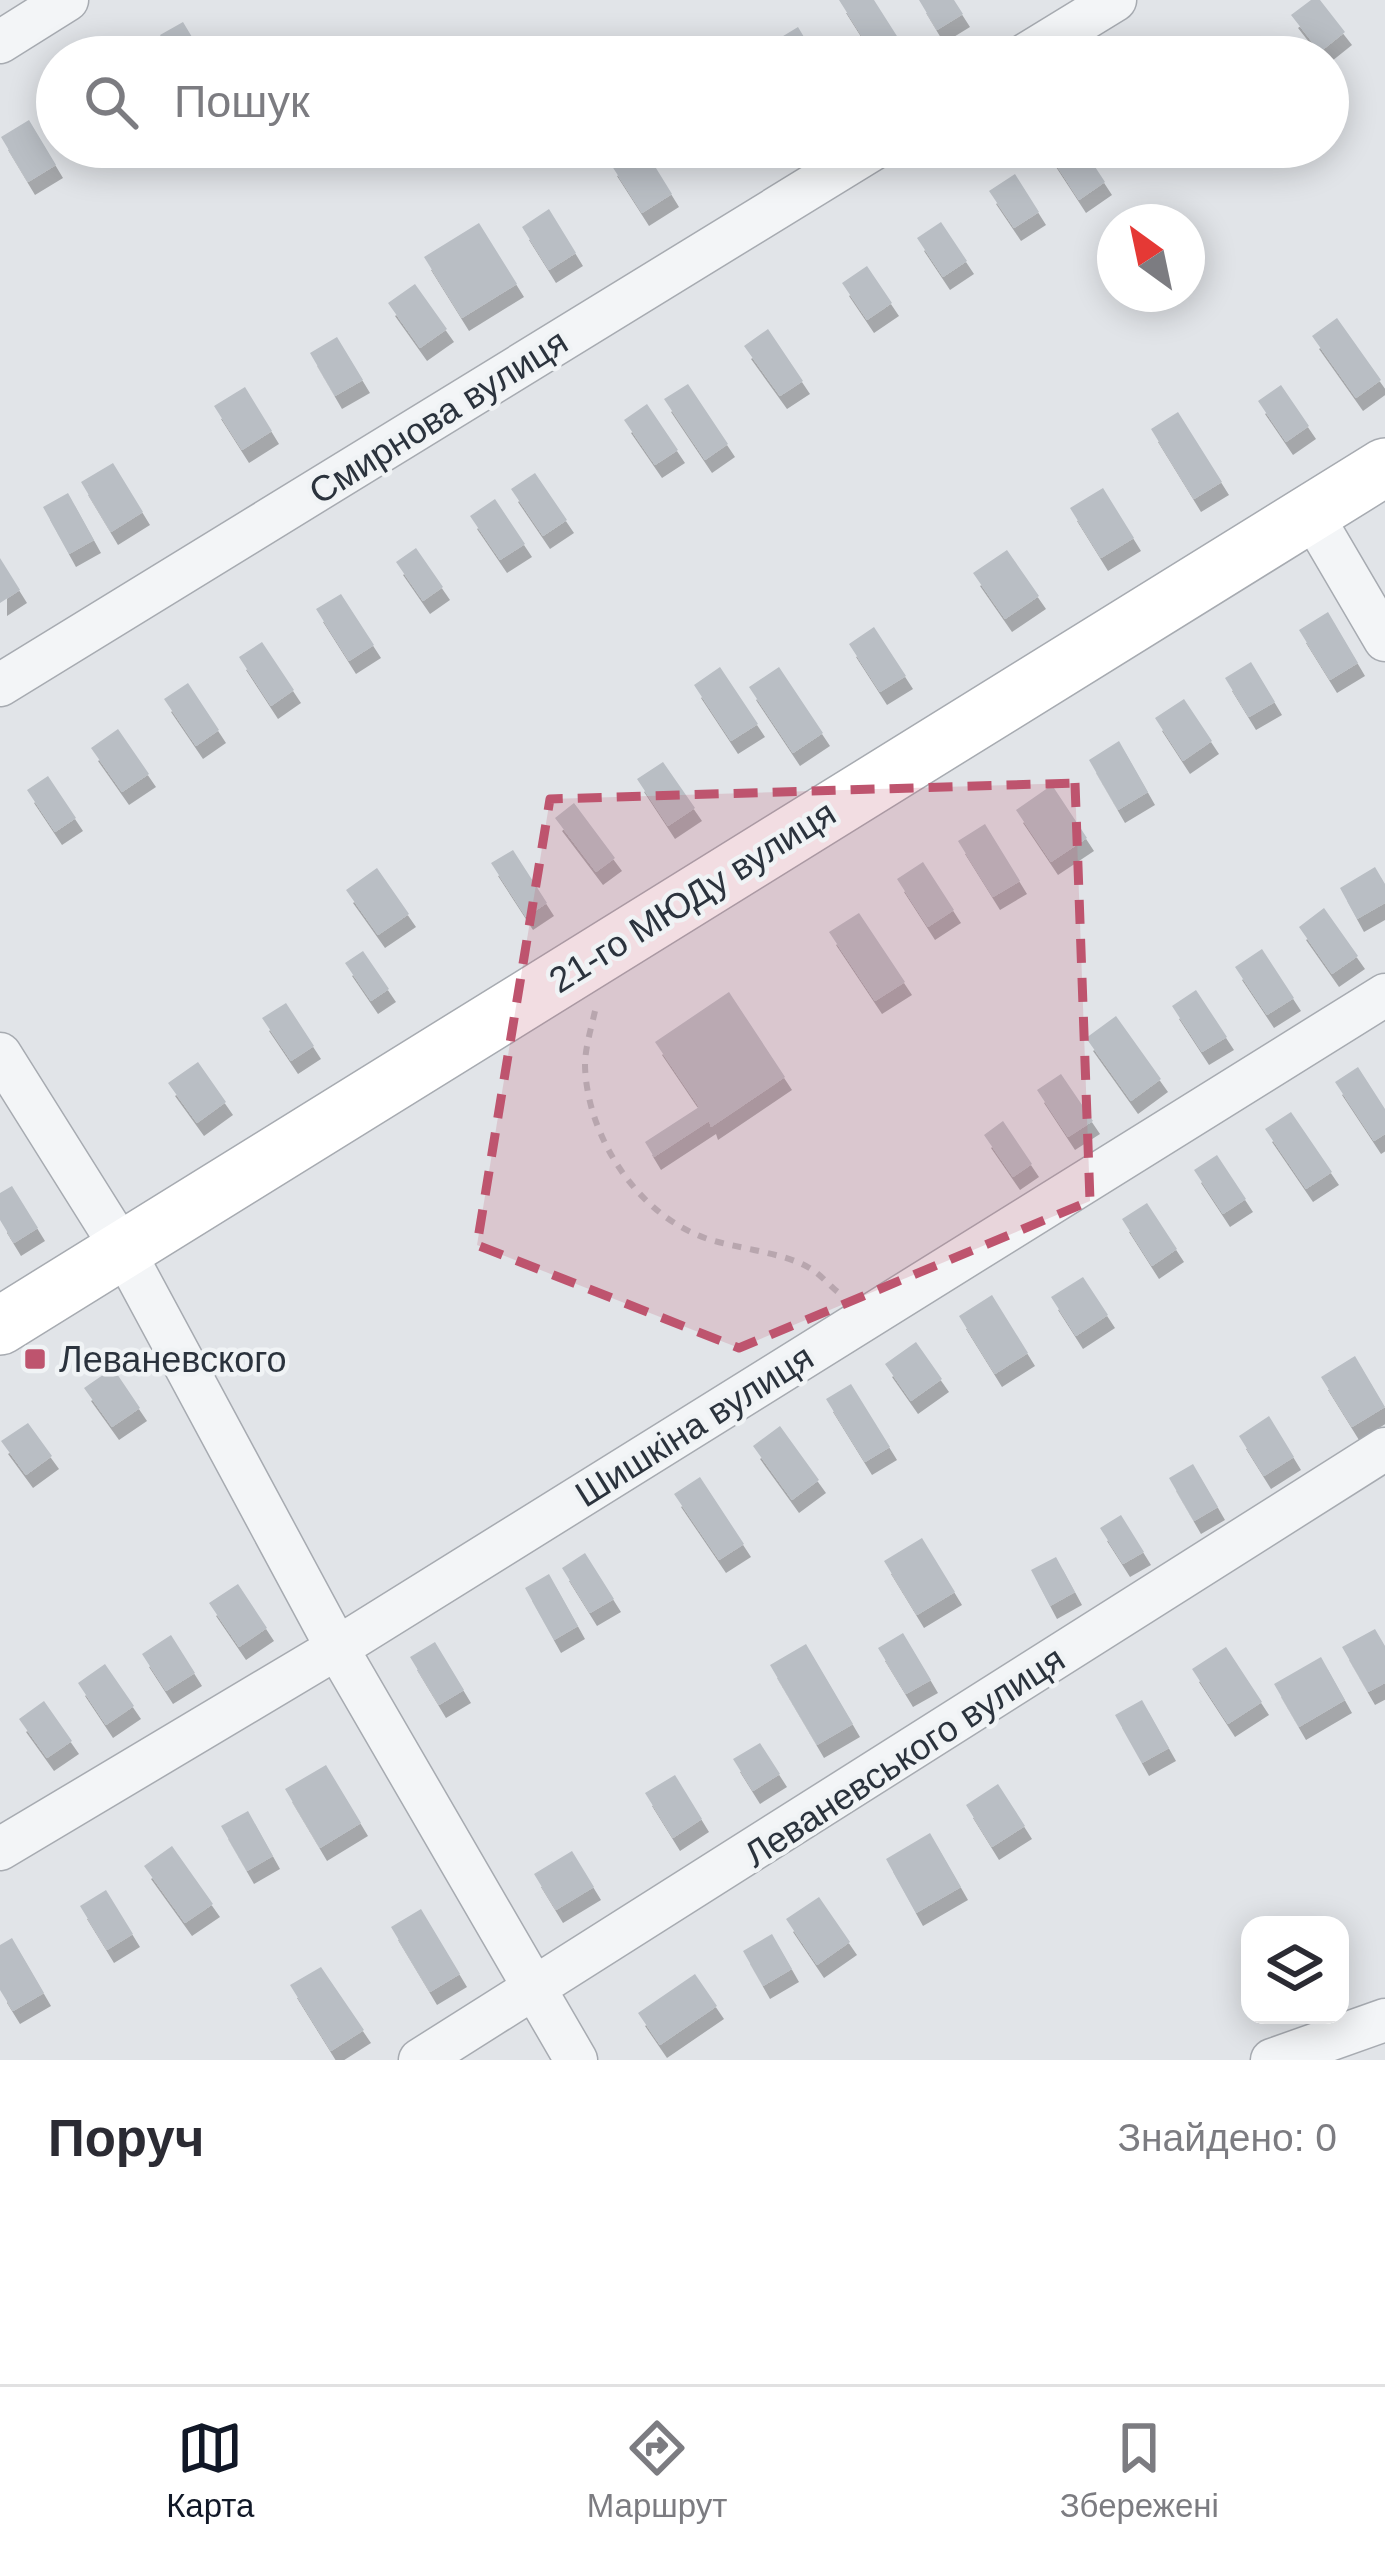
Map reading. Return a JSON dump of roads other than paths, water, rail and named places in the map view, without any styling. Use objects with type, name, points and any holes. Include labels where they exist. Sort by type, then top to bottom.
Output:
[{"type":"street","points":[[0,42],[67,0]]},
{"type":"street","points":[[1056,36],[1115,0]]},
{"type":"street","name":"Смирнова вулиця","points":[[0,685],[842,168]]},
{"type":"street","name":"21-го МЮДу вулиця","points":[[0,1327],[1385,467]]},
{"type":"street","points":[[1310,512],[1385,640]]},
{"type":"street","name":"Шишкіна вулиця","points":[[0,1849],[337,1648],[1385,995]]},
{"type":"street","points":[[0,1054],[123,1250],[337,1648],[576,2060]]},
{"type":"street","name":"Леваневського вулиця","points":[[421,2060],[1385,1449]]},
{"type":"street","points":[[1272,2060],[1385,2020]]},
{"type":"place","name":"Леваневского","points":[[35,1359]]}]
